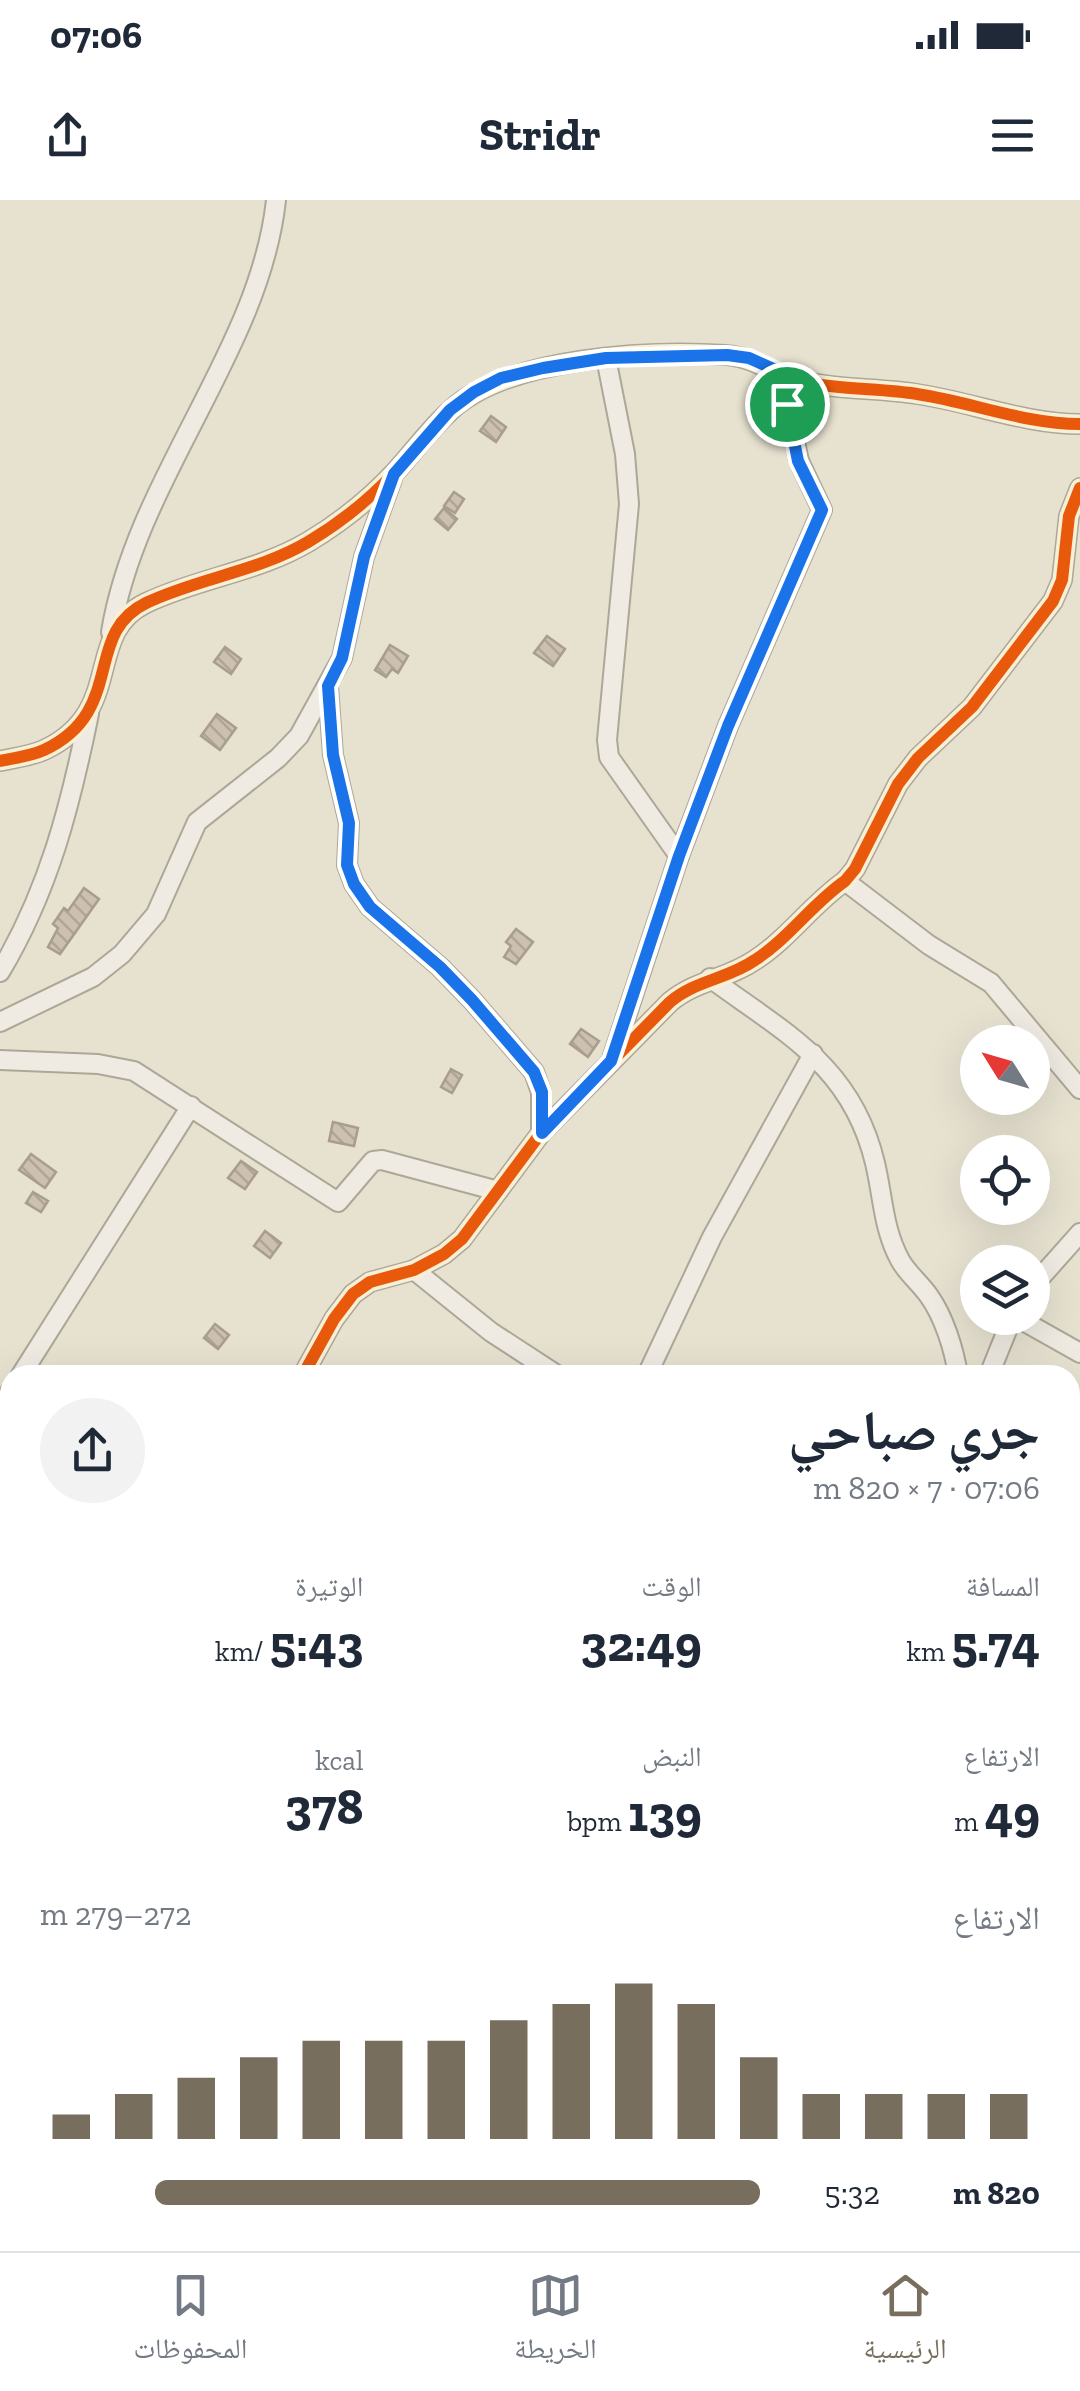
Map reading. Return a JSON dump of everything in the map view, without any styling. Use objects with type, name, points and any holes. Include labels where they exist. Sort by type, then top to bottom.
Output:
[{"type":"street","points":[[0,972],[46,883],[89,713],[99,692],[123,579],[162,482],[262,272],[273,233],[276,200]]},
{"type":"street","points":[[110,637],[123,619],[140,606],[169,592],[274,560],[308,542],[362,504],[450,410],[501,378],[606,358],[727,355],[749,358],[798,380],[919,394],[1080,424]]},
{"type":"street","points":[[606,358],[625,454],[629,504],[607,740],[609,756],[679,856]]},
{"type":"street","points":[[611,1061],[679,856],[728,726],[822,510],[798,461],[780,372]]},
{"type":"street","points":[[0,1022],[93,977],[122,954],[156,914],[197,822],[289,748],[342,658],[364,557],[394,474]]},
{"type":"street","points":[[309,1365],[353,1294],[370,1282],[414,1270],[444,1254],[462,1238],[542,1133],[685,989],[740,970],[758,959],[855,870],[898,784],[918,758],[972,707],[1052,600],[1062,580],[1069,516],[1080,488]]},
{"type":"street","points":[[328,686],[333,755],[349,823],[347,865],[354,884],[370,907],[472,1000],[534,1072],[542,1092],[542,1133]]},
{"type":"street","points":[[0,761],[41,752],[68,736],[89,713]]},
{"type":"street","points":[[845,881],[930,945],[991,983],[1080,1089]]},
{"type":"street","points":[[710,978],[813,1054],[840,1082],[874,1161],[890,1238],[901,1262],[935,1307],[957,1365]]},
{"type":"street","points":[[652,1365],[712,1238],[813,1054]]},
{"type":"street","points":[[0,1060],[120,1067],[153,1080],[338,1202],[373,1161],[382,1160],[498,1192]]},
{"type":"street","points":[[27,1365],[191,1106]]},
{"type":"street","points":[[1050,1267],[1080,1233]]},
{"type":"street","points":[[414,1270],[491,1332],[542,1365]]},
{"type":"street","points":[[994,1365],[1008,1335]]},
{"type":"street","points":[[1047,1335],[1080,1353]]},
{"type":"building","points":[[491,416],[506,427],[496,442],[480,431]]},
{"type":"building","points":[[454,492],[464,499],[455,513],[444,506]]},
{"type":"building","points":[[444,508],[457,519],[448,530],[435,519]]},
{"type":"building","points":[[547,636],[565,649],[553,666],[534,653]]},
{"type":"building","points":[[390,645],[408,656],[398,673],[392,669],[386,677],[375,670]]},
{"type":"building","points":[[225,647],[241,659],[231,674],[214,662]]},
{"type":"building","points":[[217,714],[236,728],[220,750],[201,736]]},
{"type":"building","points":[[84,888],[99,899],[60,954],[48,947],[58,928],[53,924]]},
{"type":"building","points":[[516,929],[533,942],[516,964],[504,957],[511,946],[506,942]]},
{"type":"building","points":[[581,1029],[599,1041],[588,1057],[570,1044]]},
{"type":"building","points":[[451,1069],[462,1075],[452,1093],[441,1087]]},
{"type":"building","points":[[333,1122],[358,1128],[354,1146],[329,1141]]},
{"type":"building","points":[[31,1154],[56,1172],[45,1188],[19,1170]]},
{"type":"building","points":[[241,1161],[257,1172],[245,1189],[228,1178]]},
{"type":"building","points":[[33,1192],[48,1201],[41,1212],[26,1203]]},
{"type":"building","points":[[265,1231],[281,1243],[270,1258],[254,1246]]},
{"type":"building","points":[[215,1324],[229,1335],[218,1349],[204,1338]]},
{"type":"cycle path","points":[[0,761],[39,752],[70,734],[96,695],[107,653],[127,617],[166,594],[268,561],[320,535],[376,491],[451,410],[476,392],[508,378],[543,368],[621,356],[726,355],[811,383],[917,394],[1018,417],[1080,424]]},
{"type":"cycle path","points":[[309,1365],[353,1294],[370,1282],[414,1270],[462,1239],[541,1133],[670,1002],[755,960],[845,881],[855,869],[898,784],[918,758],[972,707],[1053,601],[1062,580],[1069,516],[1080,488]]},
{"type":"route","points":[[727,355],[749,358],[780,372],[787,404],[798,461],[822,505],[820,518],[728,726],[679,856],[611,1061],[542,1133],[542,1092],[534,1072],[440,967],[370,907],[347,865],[349,823],[333,755],[328,686],[349,634],[364,557],[394,474],[450,410],[501,378],[606,358],[727,355]]}]
